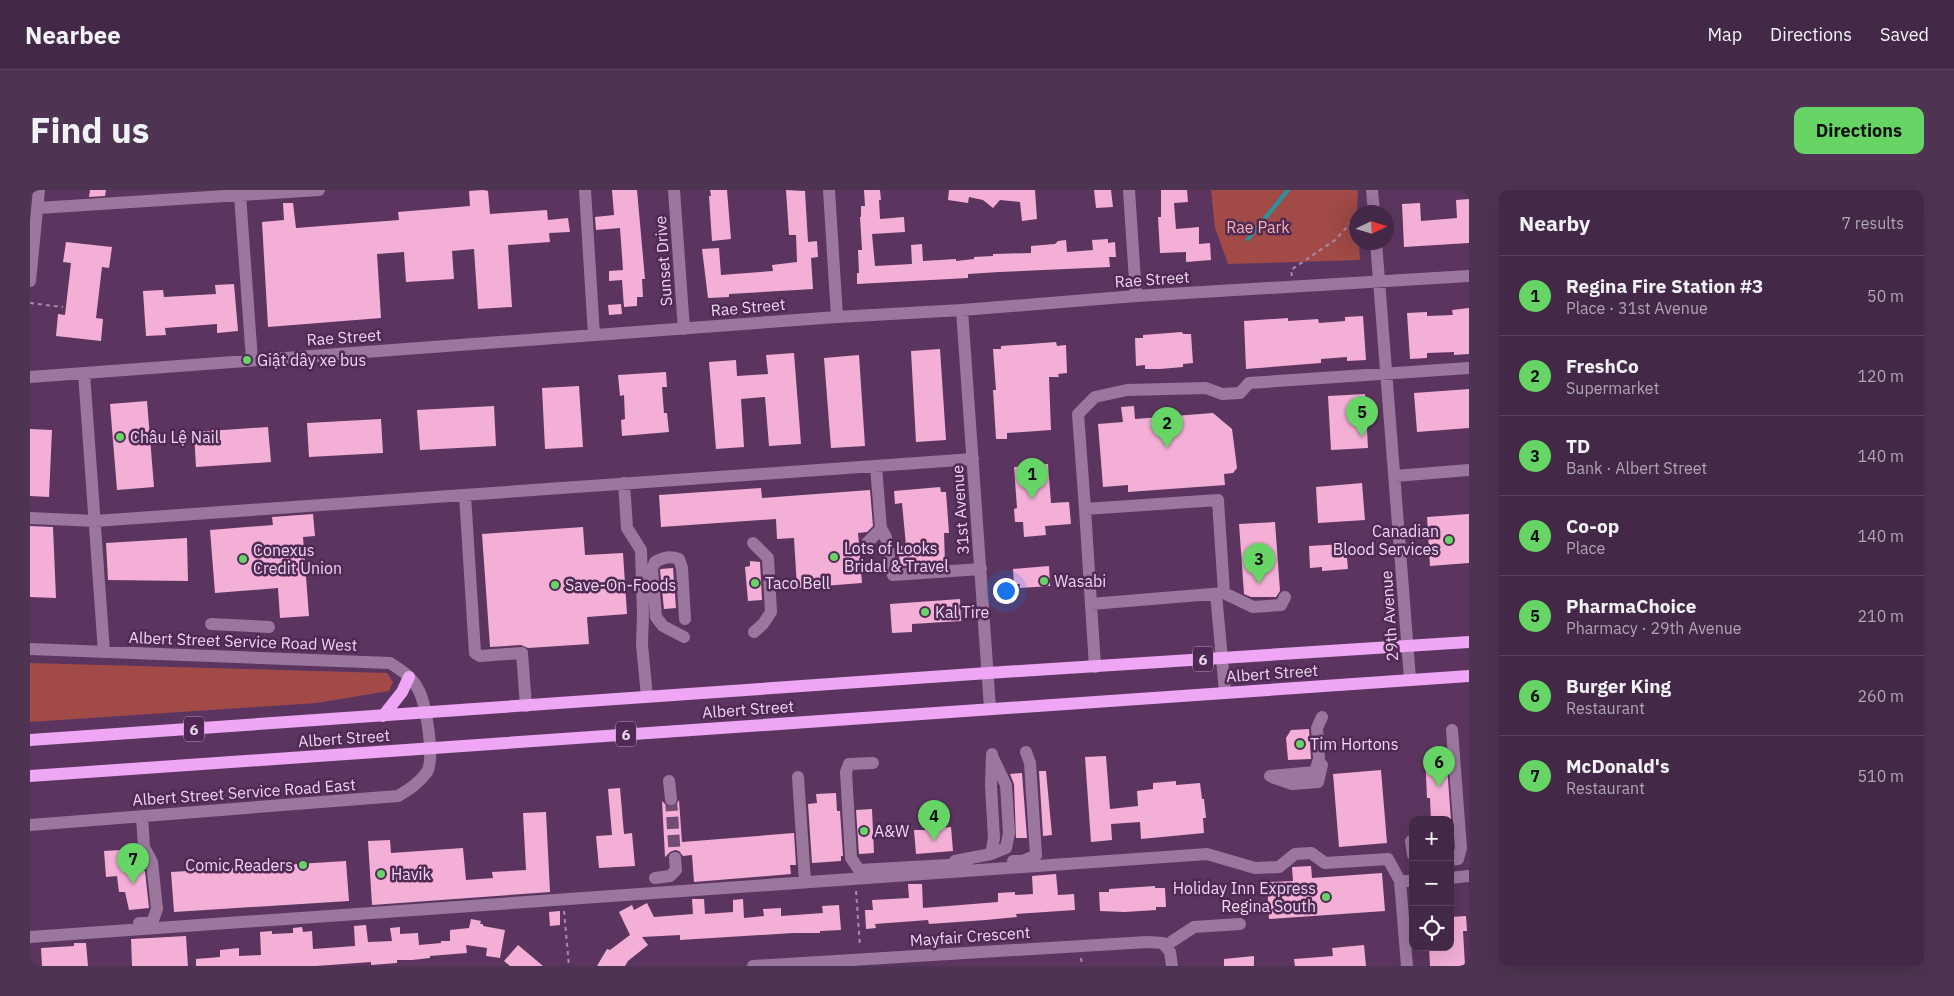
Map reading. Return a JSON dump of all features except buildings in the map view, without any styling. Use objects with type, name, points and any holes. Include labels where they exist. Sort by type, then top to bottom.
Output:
[{"type":"main road","name":"Albert Street","points":[[30,740],[988,673],[1469,642]]},
{"type":"main road","name":"Albert Street","points":[[30,776],[1469,676]]},
{"type":"main road","points":[[382,716],[396,702],[409,677]]},
{"type":"street","points":[[30,281],[40,190]]},
{"type":"street","points":[[38,208],[319,190]]},
{"type":"street","points":[[585,190],[594,336]]},
{"type":"street","name":"Sunset Drive","points":[[674,190],[684,329]]},
{"type":"street","points":[[829,190],[837,316]]},
{"type":"street","points":[[1128,190],[1136,296]]},
{"type":"street","points":[[1372,190],[1373,205]]},
{"type":"street","points":[[240,195],[252,360]]},
{"type":"street","name":"29th Avenue","points":[[1377,250],[1410,679]]},
{"type":"street","name":"Rae Street","points":[[30,377],[594,336],[837,316],[962,310],[1136,296],[1469,276]]},
{"type":"street","name":"31st Avenue","points":[[962,310],[990,708]]},
{"type":"street","points":[[1095,667],[1078,414],[1095,397],[1127,390],[1206,388],[1222,394],[1240,393],[1249,383],[1469,368]]},
{"type":"street","points":[[84,373],[104,652]]},
{"type":"street","points":[[30,518],[95,521],[973,458]]},
{"type":"street","points":[[876,466],[881,529],[887,536],[888,566],[893,575],[981,569]]},
{"type":"street","points":[[1395,476],[1469,470]]},
{"type":"street","points":[[624,483],[627,528],[641,550],[642,645],[647,697]]},
{"type":"street","points":[[465,495],[475,653],[480,656],[522,653],[526,706]]},
{"type":"street","points":[[1085,509],[1218,500],[1222,658],[1225,692]]},
{"type":"street","points":[[867,543],[881,529]]},
{"type":"street","points":[[753,543],[768,558],[771,612],[763,624],[754,632]]},
{"type":"street","points":[[684,637],[663,626],[656,617],[652,569],[655,562],[664,557],[679,559],[682,568],[685,618]]},
{"type":"street","points":[[1091,604],[1220,594],[1253,607],[1281,605],[1285,597]]},
{"type":"street","points":[[211,624],[269,627]]},
{"type":"street","name":"Albert Street Service Road West","points":[[30,649],[390,663],[409,677],[418,688],[427,713]]},
{"type":"street","name":"Albert Street Service Road East","points":[[30,825],[398,796],[415,786],[428,770],[427,713]]},
{"type":"street","points":[[1322,717],[1316,728],[1319,759],[1315,772],[1270,776],[1292,784],[1318,782],[1326,752]]},
{"type":"street","points":[[1452,730],[1461,848],[1458,860],[1454,860]]},
{"type":"street","points":[[873,763],[849,764],[846,772],[851,858],[858,870],[941,864],[985,864],[1023,861],[1036,855],[1030,763],[1026,752]]},
{"type":"street","points":[[941,864],[991,854],[1006,848],[1009,833],[1006,785],[992,754]]},
{"type":"street","points":[[798,777],[805,882]]},
{"type":"street","points":[[669,781],[671,799]]},
{"type":"street","points":[[121,924],[152,922],[157,909],[152,862],[144,847],[142,816]]},
{"type":"street","points":[[30,937],[1207,854],[1255,868],[1279,867],[1295,854],[1311,853],[1325,863],[1388,859],[1407,881],[1407,966]]},
{"type":"street","points":[[655,878],[670,876],[676,870],[675,858]]},
{"type":"street","points":[[1454,878],[1469,876]]},
{"type":"street","points":[[1172,966],[1170,952],[1165,946],[1194,927],[1240,924]]},
{"type":"street","name":"Mayfair Crescent","points":[[753,966],[1146,942],[1163,943],[1165,946]]},
{"type":"path","points":[[1292,286],[1291,270],[1335,240],[1349,225]]},
{"type":"path","points":[[30,303],[63,308]]},
{"type":"path","points":[[856,879],[861,959]]},
{"type":"path","points":[[564,899],[568,966]]},
{"type":"green space","name":"Rae Park","points":[[1211,190],[1358,190],[1357,205],[1349,205],[1349,250],[1359,250],[1360,260],[1228,264],[1215,228]]},
{"type":"green space","points":[[30,663],[387,673],[393,682],[389,691],[317,703],[30,722]]},
{"type":"waterway","points":[[1248,239],[1288,190]]},
{"type":"tunnel","points":[[671,799],[675,858]]},
{"type":"place","name":"Giật dây xe bus","points":[[247,360]]},
{"type":"place","name":"Châu Lệ Nail","points":[[120,437]]},
{"type":"place","name":"PharmaChoice","points":[[1362,437]]},
{"type":"place","name":"FreshCo","points":[[1167,448]]},
{"type":"place","name":"Regina Fire Station #3","points":[[1032,499]]},
{"type":"place","name":"Canadian Blood Services","points":[[1449,540]]},
{"type":"place","name":"Lots of Looks Bridal & Travel","points":[[834,557]]},
{"type":"place","name":"Conexus Credit Union","points":[[243,559]]},
{"type":"place","name":"Wasabi","points":[[1044,581]]},
{"type":"place","name":"Taco Bell","points":[[755,583]]},
{"type":"place","name":"TD","points":[[1259,584]]},
{"type":"place","name":"Save-On-Foods","points":[[555,585]]},
{"type":"place","name":"Kal Tire","points":[[925,612]]},
{"type":"place","name":"Tim Hortons","points":[[1300,744]]},
{"type":"place","name":"Burger King","points":[[1439,787]]},
{"type":"place","name":"A&W","points":[[864,831]]},
{"type":"place","name":"Co-op","points":[[934,841]]},
{"type":"place","name":"Comic Readers","points":[[303,865]]},
{"type":"place","name":"Havik","points":[[381,874]]},
{"type":"place","name":"McDonald's","points":[[133,884]]},
{"type":"place","name":"Holiday Inn Express Regina South","points":[[1326,897]]}]
